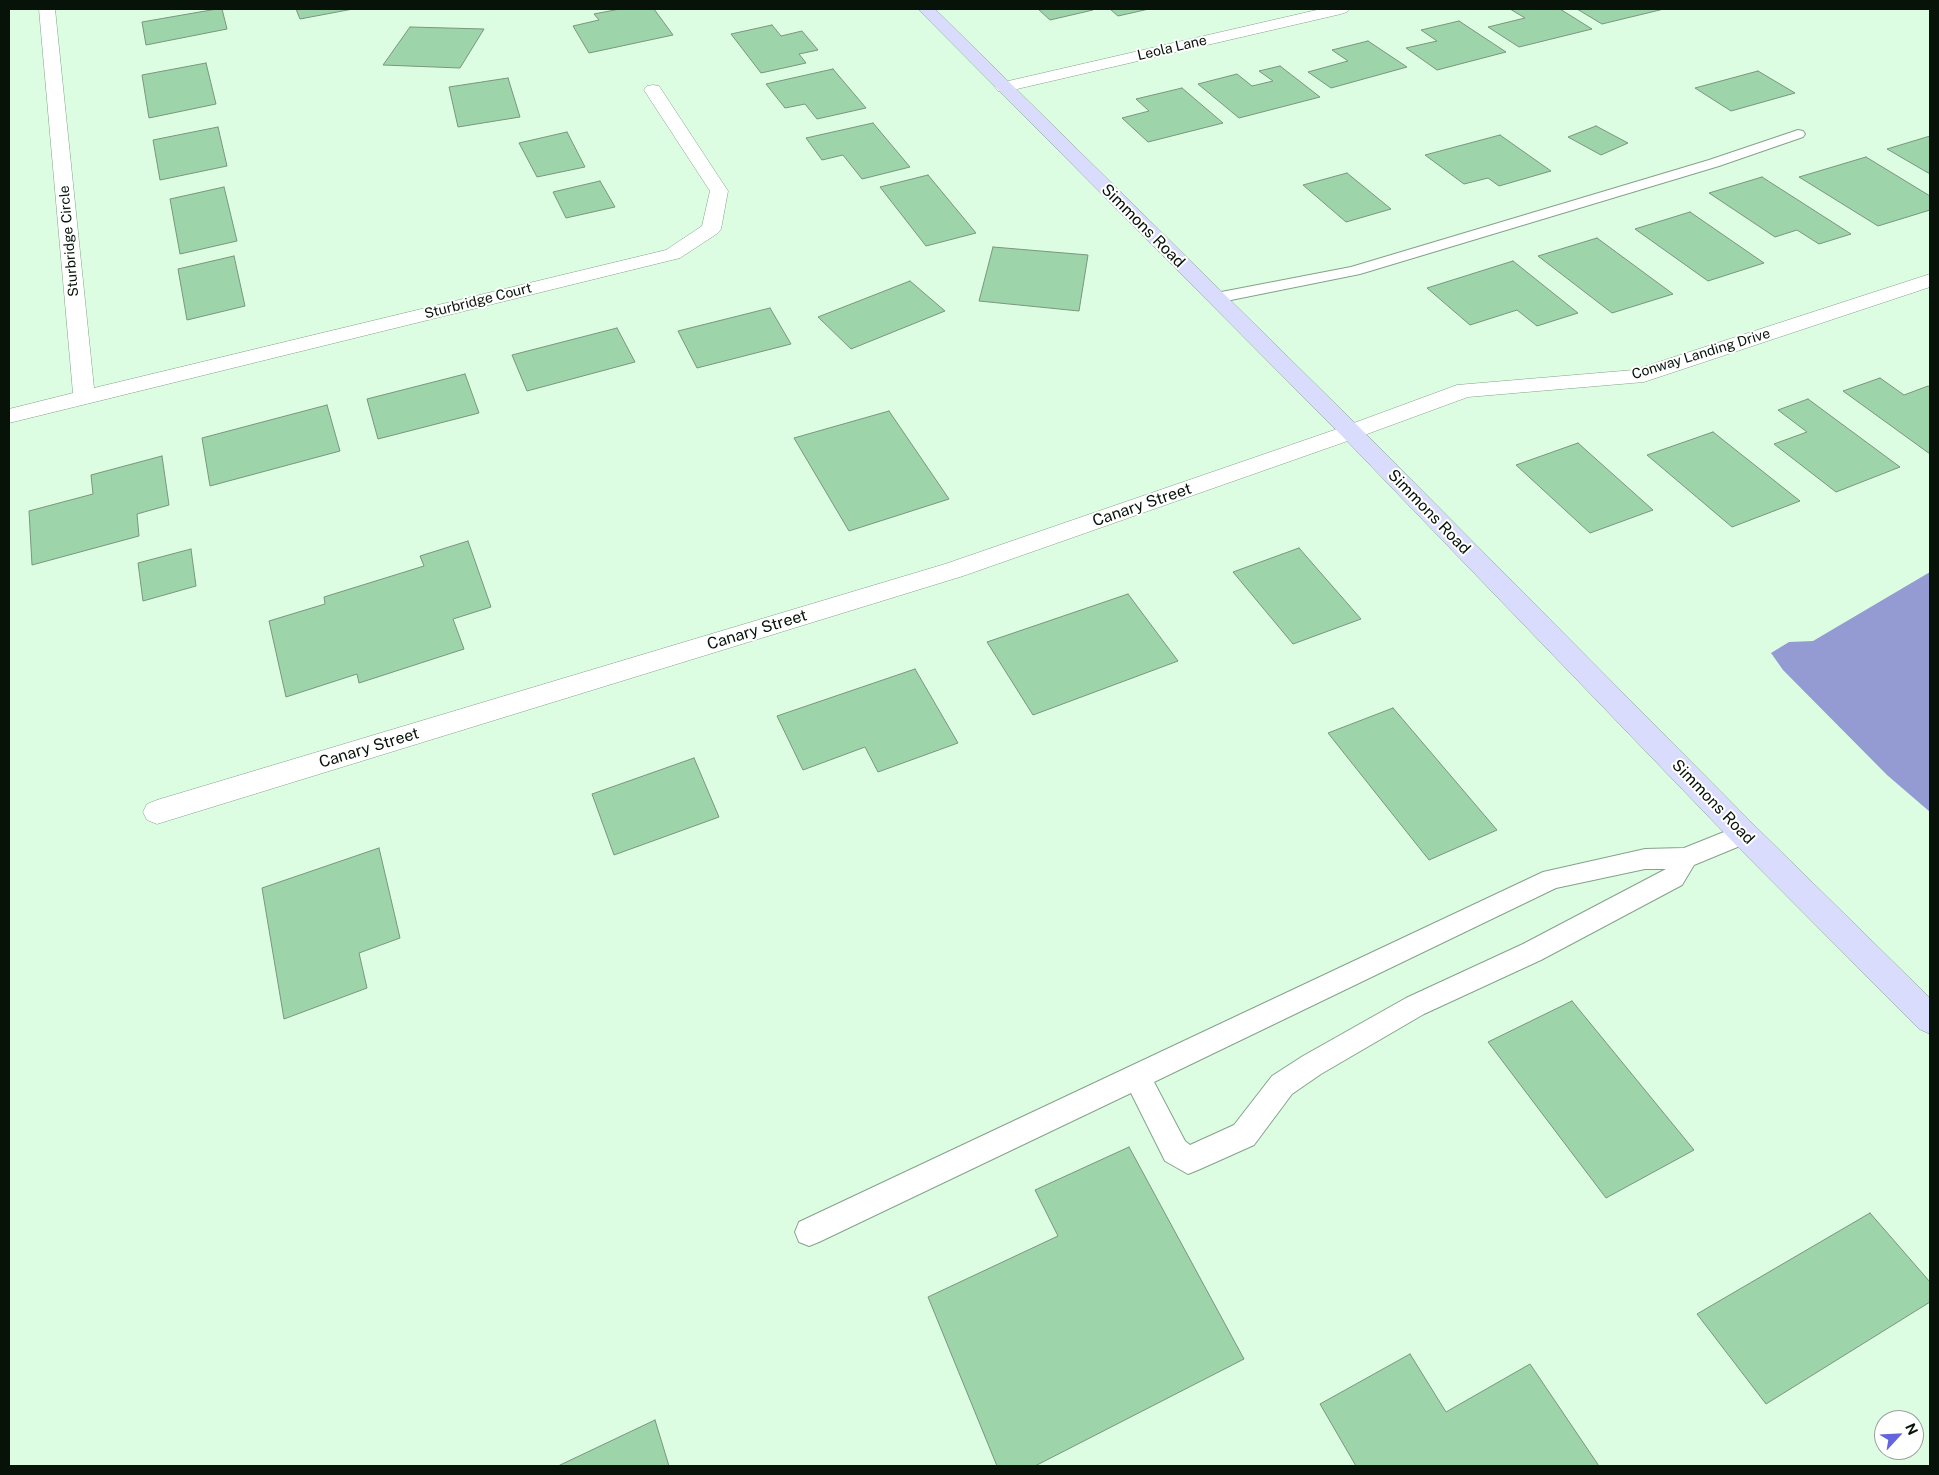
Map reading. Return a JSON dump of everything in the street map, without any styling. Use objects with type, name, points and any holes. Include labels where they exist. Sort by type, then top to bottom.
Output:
[{"type":"street","name":"Sturbridge Circle","points":[[47,9],[84,396]]},
{"type":"street","name":"Simmons Road","points":[[926,9],[1351,432],[1744,834],[1930,1019]]},
{"type":"street","name":"Leola Lane","points":[[1004,87],[1341,9]]},
{"type":"street","name":"Sturbridge Court","points":[[84,396],[673,254],[711,228],[719,191],[653,90]]},
{"type":"street","name":"Conway Landing Drive","points":[[1351,432],[1465,390],[1636,377],[1930,280]]},
{"type":"street","points":[[9,416],[84,396]]},
{"type":"street","name":"Canary Street","points":[[157,812],[954,570],[1351,432]]},
{"type":"lane","points":[[1216,298],[1354,271],[1714,163],[1798,134]]},
{"type":"lane","points":[[809,1232],[1552,879],[1645,859],[1685,858],[1744,834]]},
{"type":"lane","points":[[1137,1077],[1175,1150],[1188,1160],[1244,1135],[1282,1085],[1312,1065],[1415,1006],[1532,952],[1673,878],[1685,858]]},
{"type":"water","points":[[1930,572],[1930,812],[1887,775],[1783,670],[1771,653],[1789,642],[1813,641]]},
{"type":"building","points":[[222,9],[227,29],[146,45],[142,22]]},
{"type":"building","points":[[296,9],[353,9],[300,19]]},
{"type":"building","points":[[620,9],[654,9],[673,35],[589,53],[573,26],[599,20],[594,14]]},
{"type":"building","points":[[1038,9],[1091,9],[1093,10],[1050,20]]},
{"type":"building","points":[[1110,9],[1149,9],[1118,16]]},
{"type":"building","points":[[1510,9],[1560,9],[1592,29],[1519,47],[1488,27],[1525,18]]},
{"type":"building","points":[[1577,9],[1664,9],[1602,24]]},
{"type":"building","points":[[1459,21],[1506,52],[1437,70],[1406,48],[1437,41],[1421,30]]},
{"type":"building","points":[[772,25],[781,36],[802,31],[818,50],[799,54],[806,63],[761,73],[731,34]]},
{"type":"building","points":[[410,27],[484,29],[460,68],[383,65]]},
{"type":"building","points":[[1368,41],[1407,67],[1331,88],[1308,72],[1348,61],[1332,50]]},
{"type":"building","points":[[206,63],[216,104],[149,118],[142,75]]},
{"type":"building","points":[[1280,66],[1320,97],[1239,118],[1198,84],[1237,74],[1252,86],[1273,81],[1259,71]]},
{"type":"building","points":[[833,69],[866,108],[817,119],[805,104],[785,108],[766,84]]},
{"type":"building","points":[[1758,71],[1795,93],[1731,111],[1695,88]]},
{"type":"building","points":[[508,78],[520,117],[458,127],[449,87]]},
{"type":"building","points":[[1182,88],[1223,123],[1148,142],[1122,118],[1149,111],[1136,99]]},
{"type":"building","points":[[873,123],[910,167],[862,179],[843,155],[822,160],[806,138]]},
{"type":"building","points":[[1596,126],[1628,143],[1601,155],[1568,137]]},
{"type":"building","points":[[218,127],[227,166],[160,180],[153,140]]},
{"type":"building","points":[[567,132],[585,167],[537,177],[519,143]]},
{"type":"building","points":[[1500,135],[1551,171],[1499,186],[1488,178],[1464,184],[1425,155]]},
{"type":"building","points":[[1930,136],[1930,174],[1887,149]]},
{"type":"building","points":[[1866,157],[1930,196],[1930,210],[1878,226],[1799,177]]},
{"type":"building","points":[[1347,173],[1391,209],[1346,222],[1303,185]]},
{"type":"building","points":[[928,175],[976,233],[926,246],[880,187]]},
{"type":"building","points":[[1762,177],[1851,234],[1819,244],[1797,230],[1775,237],[1709,193]]},
{"type":"building","points":[[600,181],[615,207],[566,218],[553,192]]},
{"type":"building","points":[[224,187],[237,241],[180,254],[170,199]]},
{"type":"building","points":[[1690,212],[1764,263],[1708,281],[1635,229]]},
{"type":"building","points":[[1597,238],[1673,294],[1612,313],[1538,256]]},
{"type":"building","points":[[993,247],[1088,255],[1079,311],[979,301]]},
{"type":"building","points":[[234,256],[245,306],[187,320],[178,269]]},
{"type":"building","points":[[1513,261],[1578,313],[1537,326],[1517,310],[1470,325],[1427,288]]},
{"type":"building","points":[[910,281],[945,311],[851,349],[818,317]]},
{"type":"building","points":[[770,308],[791,344],[697,368],[678,331]]},
{"type":"building","points":[[617,328],[635,362],[527,391],[512,355]]},
{"type":"building","points":[[465,374],[479,413],[378,439],[367,399]]},
{"type":"building","points":[[1880,378],[1904,395],[1928,386],[1930,387],[1930,454],[1843,391]]},
{"type":"building","points":[[1808,399],[1900,467],[1836,492],[1774,444],[1807,432],[1778,410]]},
{"type":"building","points":[[327,405],[340,451],[210,486],[202,438]]},
{"type":"building","points":[[889,411],[949,499],[849,531],[794,438]]},
{"type":"building","points":[[1713,432],[1800,501],[1732,527],[1647,455]]},
{"type":"building","points":[[1578,443],[1653,510],[1590,533],[1516,465]]},
{"type":"building","points":[[162,456],[169,505],[137,514],[139,536],[32,565],[29,511],[93,494],[91,475]]},
{"type":"building","points":[[468,541],[491,607],[453,619],[464,649],[359,683],[357,674],[286,697],[269,621],[325,604],[324,597],[424,566],[420,556]]},
{"type":"building","points":[[1299,548],[1361,619],[1293,644],[1233,572]]},
{"type":"building","points":[[191,549],[196,586],[143,601],[138,563]]},
{"type":"building","points":[[1128,594],[1178,661],[1033,715],[987,642]]},
{"type":"building","points":[[915,669],[958,743],[878,772],[865,747],[803,770],[777,716]]},
{"type":"building","points":[[1393,708],[1497,830],[1429,860],[1328,733]]},
{"type":"building","points":[[694,758],[719,817],[614,855],[592,794]]},
{"type":"building","points":[[379,848],[400,938],[359,953],[367,988],[284,1019],[262,888]]},
{"type":"building","points":[[1572,1001],[1694,1150],[1606,1198],[1488,1042]]},
{"type":"building","points":[[1129,1147],[1244,1359],[1035,1466],[997,1466],[928,1297],[1058,1236],[1035,1190]]},
{"type":"building","points":[[1870,1213],[1930,1282],[1930,1302],[1766,1404],[1697,1314]]},
{"type":"building","points":[[1410,1354],[1446,1412],[1530,1364],[1599,1466],[1356,1466],[1320,1404]]},
{"type":"building","points":[[655,1420],[669,1466],[558,1466]]}]
